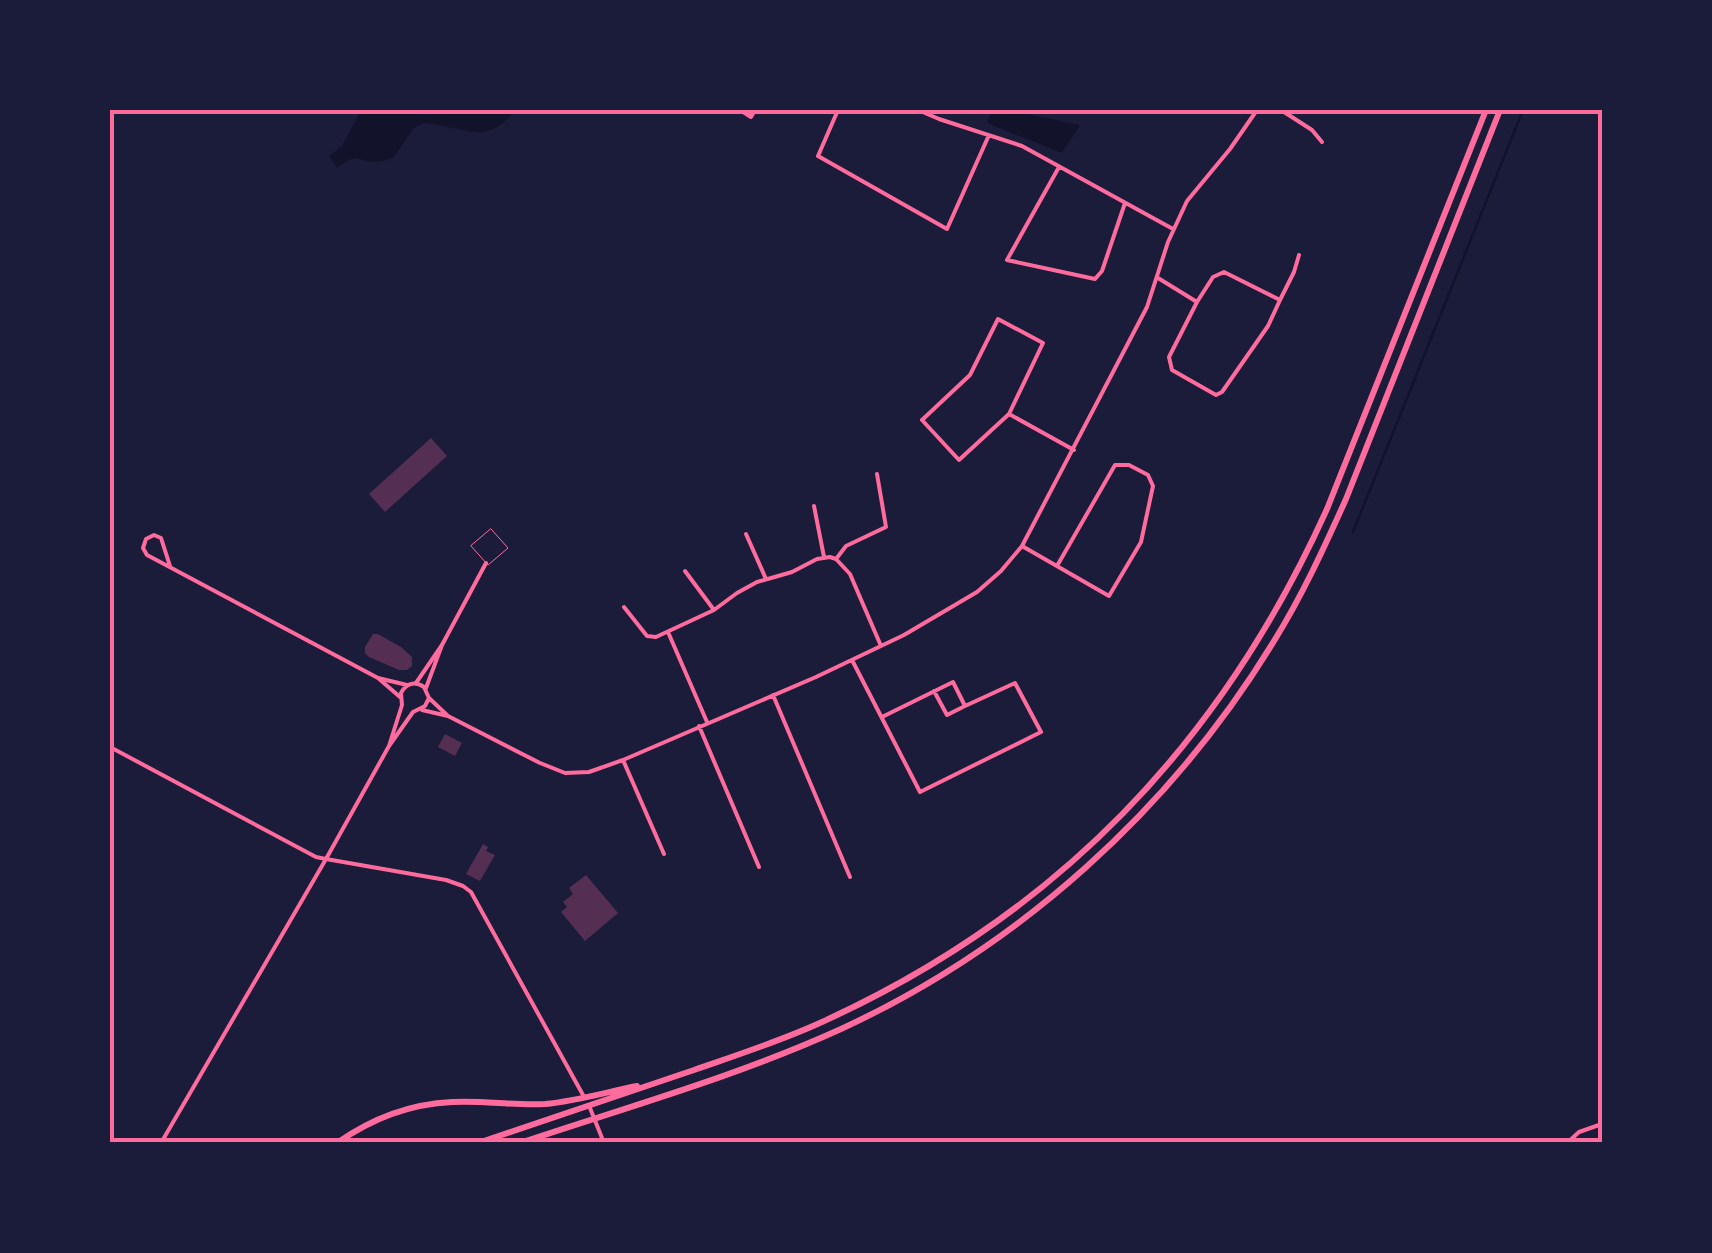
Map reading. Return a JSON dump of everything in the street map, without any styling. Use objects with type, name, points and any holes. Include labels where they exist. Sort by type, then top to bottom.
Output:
[{"type":"highway","points":[[478,1143],[768,1044],[897,986],[970,942],[1024,902],[1133,804],[1220,699],[1284,598],[1339,479],[1486,110]]},
{"type":"highway","points":[[520,1143],[728,1074],[874,1013],[933,981],[1004,934],[1062,890],[1126,831],[1203,744],[1250,679],[1276,640],[1322,552],[1500,110]]},
{"type":"highway","points":[[337,1143],[370,1123],[430,1104],[561,1102],[607,1096]]},
{"type":"highway","points":[[529,1143],[558,1130]]},
{"type":"street","points":[[740,110],[751,116],[755,110]]},
{"type":"street","points":[[838,110],[818,156],[948,229],[989,135]]},
{"type":"street","points":[[161,1143],[389,746],[413,712],[422,710],[448,716],[565,773],[589,772],[881,646],[977,592],[1002,571],[1022,546],[1141,320],[1187,201],[1257,110]]},
{"type":"street","points":[[1280,110],[1312,130],[1322,142]]},
{"type":"street","points":[[922,111],[1022,146],[1173,229]]},
{"type":"street","points":[[1060,167],[1007,260],[1095,279],[1102,271],[1125,202]]},
{"type":"street","points":[[1280,300],[1224,272],[1213,277],[1169,357],[1172,370],[1216,394],[1222,392],[1258,341],[1280,300],[1294,272],[1299,256]]},
{"type":"street","points":[[1158,278],[1197,302]]},
{"type":"street","points":[[998,318],[1044,343],[1010,414],[960,460],[922,420],[970,375],[998,318]]},
{"type":"street","points":[[1010,414],[1074,450]]},
{"type":"street","points":[[1022,546],[1109,596],[1141,542],[1153,486],[1148,475],[1128,465],[1115,465],[1058,566]]},
{"type":"street","points":[[836,559],[846,546],[886,527],[877,474]]},
{"type":"street","points":[[814,506],[824,557]]},
{"type":"street","points":[[746,534],[766,579]]},
{"type":"street","points":[[170,566],[161,538],[146,538],[144,552],[170,566],[378,678],[400,697]]},
{"type":"street","points":[[624,607],[648,636],[656,637],[714,610],[766,579],[824,557],[836,559],[850,574],[881,646]]},
{"type":"street","points":[[378,678],[407,685],[416,683],[442,646],[486,563]]},
{"type":"street","points":[[685,571],[714,610]]},
{"type":"street","points":[[668,632],[706,722]]},
{"type":"street","points":[[422,710],[442,646]]},
{"type":"street","points":[[852,660],[920,792],[1041,732],[1015,682],[947,715],[934,691]]},
{"type":"street","points":[[882,717],[952,682],[965,706]]},
{"type":"street","points":[[416,683],[426,689]]},
{"type":"street","points":[[389,746],[402,705],[402,690],[407,685]]},
{"type":"street","points":[[772,696],[850,877]]},
{"type":"street","points":[[428,698],[448,716]]},
{"type":"street","points":[[402,705],[413,712]]},
{"type":"street","points":[[699,726],[758,867]]},
{"type":"street","points":[[110,747],[316,857],[463,886],[470,892],[588,1103],[604,1143]]},
{"type":"street","points":[[623,760],[664,854]]},
{"type":"street","points":[[1567,1143],[1579,1132],[1602,1124]]},
{"type":"lane","points":[[490,529],[508,548],[488,566],[486,563],[471,546],[490,529]]},
{"type":"shaded area","points":[[361,110],[515,110],[494,129],[483,132],[423,123],[414,128],[393,158],[376,162],[353,159],[337,168],[329,156],[342,146]]},
{"type":"shaded area","points":[[992,110],[1080,125],[1062,153],[987,123]]},
{"type":"building","points":[[431,438],[447,456],[385,512],[369,494]]},
{"type":"building","points":[[373,634],[401,647],[412,657],[412,666],[399,670],[369,657],[365,647]]},
{"type":"building","points":[[445,734],[462,743],[455,756],[438,747]]},
{"type":"building","points":[[483,844],[488,847],[486,851],[495,855],[480,881],[466,874]]},
{"type":"building","points":[[586,875],[618,913],[585,941],[561,912],[567,907],[563,902],[573,894],[569,888]]},
{"type":"waterway","points":[[1353,532],[1523,110]]}]
